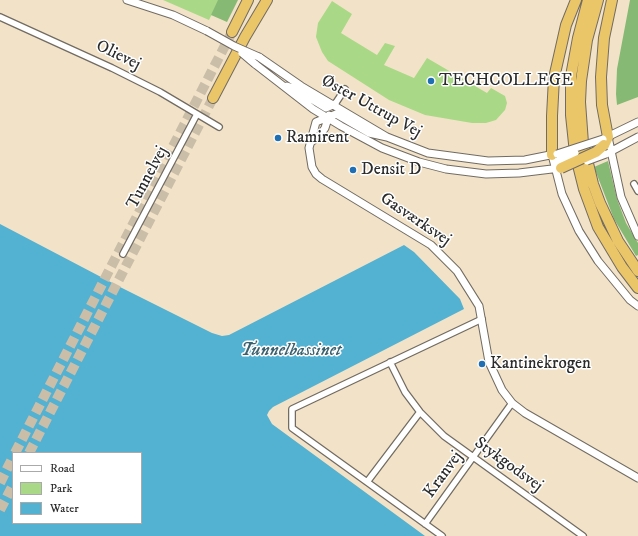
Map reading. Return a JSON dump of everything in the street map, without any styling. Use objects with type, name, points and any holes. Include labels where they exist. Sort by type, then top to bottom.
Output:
[{"type":"highway","points":[[232,32],[248,0]]},
{"type":"highway","points":[[213,98],[245,37],[267,0]]},
{"type":"highway","points":[[555,154],[552,116],[555,72],[566,25],[576,0]]},
{"type":"highway","points":[[588,0],[578,38],[572,76],[571,115],[575,153],[584,189],[598,227],[622,267],[638,288]]},
{"type":"highway","points":[[598,0],[587,40],[581,81],[581,116],[584,143],[593,184],[600,203],[618,241],[638,271]]},
{"type":"highway","points":[[559,168],[596,152],[606,144],[601,77],[604,38],[612,0]]},
{"type":"street","points":[[127,0],[173,15],[207,31],[257,61]]},
{"type":"street","name":"Olievej","points":[[0,17],[112,68],[160,92],[219,127]]},
{"type":"street","name":"Øster Uttrup Vej","points":[[257,61],[335,104],[387,137],[428,154],[471,160],[511,161],[555,154],[638,137]]},
{"type":"street","name":"Øster Uttrup Vej","points":[[257,61],[313,109],[382,148],[419,162],[446,169],[480,174],[503,174],[559,168]]},
{"type":"street","points":[[285,86],[295,89],[326,108],[335,104]]},
{"type":"street","points":[[328,118],[345,89]]},
{"type":"street","name":"Tunnelvej","points":[[123,254],[197,114]]},
{"type":"street","points":[[328,118],[336,114],[369,134],[387,137]]},
{"type":"street","name":"Gasværksvej","points":[[328,118],[316,122],[310,143],[310,160],[316,174],[416,235],[440,253],[457,271],[472,292],[479,306],[489,362],[502,390],[512,403],[525,413],[638,478]]},
{"type":"street","name":"Øster Uttrup Vej","points":[[606,144],[638,122]]},
{"type":"street","points":[[606,144],[621,197],[638,236]]},
{"type":"street","points":[[555,154],[559,168],[562,194],[584,240],[613,280],[638,306]]},
{"type":"street","points":[[634,184],[638,191]]},
{"type":"street","points":[[442,536],[292,428],[292,409],[482,319]]},
{"type":"street","name":"Stykgodsvej","points":[[390,362],[405,392],[420,412],[444,436],[583,536]]},
{"type":"street","name":"Kranvej","points":[[426,524],[512,403]]},
{"type":"street","points":[[367,482],[420,412]]},
{"type":"green space","points":[[163,0],[219,0],[209,20]]},
{"type":"green space","points":[[218,0],[238,0],[227,22],[211,15]]},
{"type":"green space","points":[[630,0],[638,0],[638,97],[617,105],[617,69]]},
{"type":"green space","points":[[332,1],[352,14],[341,33],[377,55],[385,43],[395,46],[384,65],[414,78],[427,58],[487,93],[491,88],[505,96],[507,103],[505,110],[496,120],[486,123],[472,123],[425,115],[389,100],[328,61],[322,52],[316,37],[318,23]]},
{"type":"green space","points":[[608,161],[617,199],[626,223],[638,243],[638,255],[636,256],[614,219],[594,167]]},
{"type":"water","name":"Tunnelbassinet","points":[[0,224],[122,288],[212,333],[222,336],[229,335],[404,245],[414,252],[460,299],[464,309],[273,407],[267,415],[272,424],[425,536],[0,536]]},
{"type":"tunnel","points":[[16,452],[232,32]]},
{"type":"tunnel","points":[[30,452],[213,98]]},
{"type":"tunnel","points":[[0,483],[12,459]]},
{"type":"tunnel","points":[[0,510],[12,487]]},
{"type":"place","name":"TECHCOLLEGE","points":[[431,81]]},
{"type":"place","name":"Ramirent","points":[[278,138]]},
{"type":"place","name":"Densit D","points":[[353,170]]},
{"type":"place","name":"Kantinekrogen","points":[[482,364]]}]
